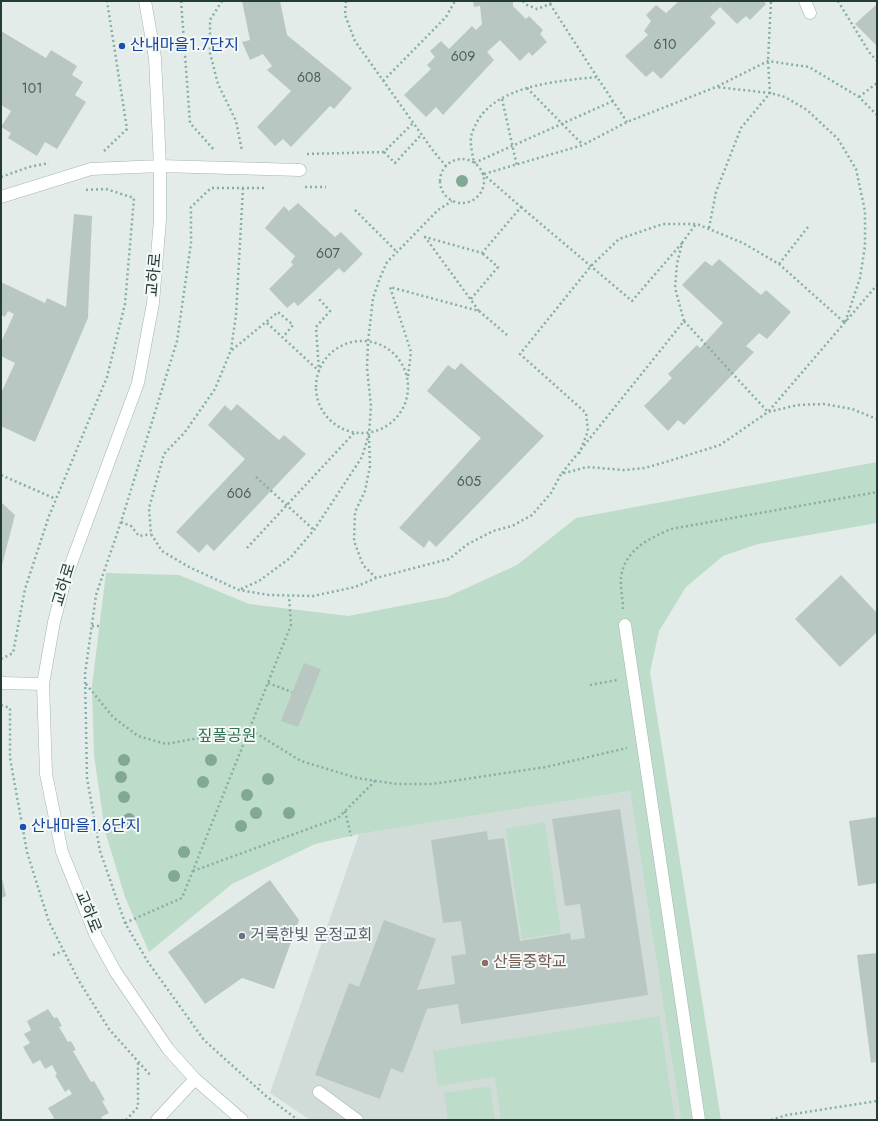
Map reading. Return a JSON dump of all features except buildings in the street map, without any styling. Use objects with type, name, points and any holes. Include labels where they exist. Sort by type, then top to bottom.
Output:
[{"type":"street","name":"교하로","points":[[145,1],[154,58],[160,166],[160,220],[153,303],[138,383],[65,580],[54,622],[43,684],[46,774],[62,852],[96,936],[115,971],[168,1049],[195,1079],[242,1120]]},
{"type":"street","points":[[805,1],[810,13]]},
{"type":"street","points":[[1,197],[91,169],[160,166],[300,170]]},
{"type":"street","points":[[625,625],[699,1120]]},
{"type":"street","points":[[1,683],[43,684]]},
{"type":"street","points":[[157,1120],[195,1079]]},
{"type":"street","points":[[319,1092],[357,1120]]},
{"type":"path","points":[[106,1],[127,129]]},
{"type":"path","points":[[181,1],[190,123],[214,151],[221,152]]},
{"type":"path","points":[[222,1],[210,20],[210,52],[218,84],[236,121],[243,156]]},
{"type":"path","points":[[346,1],[345,15],[355,41],[421,135],[446,166]]},
{"type":"path","points":[[383,81],[446,17],[455,1]]},
{"type":"path","points":[[523,1],[525,4],[538,9],[550,4],[552,1]]},
{"type":"path","points":[[709,228],[716,192],[740,128],[770,93],[768,61],[770,1]]},
{"type":"path","points":[[838,1],[869,52],[877,61]]},
{"type":"path","points":[[550,4],[627,122]]},
{"type":"path","points":[[483,174],[517,166],[583,145],[627,122],[716,87],[768,61],[809,67],[859,96],[877,115]]},
{"type":"path","points":[[597,77],[561,80],[526,87],[502,99],[481,114],[470,137],[474,163],[483,174],[632,301],[697,224]]},
{"type":"path","points":[[859,96],[877,83]]},
{"type":"path","points":[[526,87],[583,145]]},
{"type":"path","points":[[716,87],[770,93],[785,98],[807,110],[838,139],[856,168],[865,211],[865,246],[860,278],[845,322]]},
{"type":"path","points":[[502,99],[517,166]]},
{"type":"path","points":[[483,174],[483,189],[473,200],[466,203],[452,201],[444,194],[440,185],[441,175],[446,166],[459,159],[474,163],[613,101]]},
{"type":"path","points":[[306,154],[384,152],[413,123]]},
{"type":"path","points":[[384,152],[395,163],[421,135]]},
{"type":"path","points":[[298,1120],[258,1090],[204,1040],[148,962],[125,923],[100,851],[88,778],[86,683],[96,595],[121,522],[177,341],[191,243],[191,207],[211,188],[243,188],[236,315],[231,350],[215,389],[185,432],[164,454],[149,508],[151,534],[162,551],[190,567],[240,590],[289,596],[320,594],[355,587],[376,578],[449,560],[468,544],[493,531],[512,526],[532,515],[551,494],[561,474],[684,321]]},
{"type":"path","points":[[1,659],[13,652],[25,589],[56,499],[107,377],[125,304],[134,198],[106,189],[85,190],[77,193]]},
{"type":"path","points":[[376,578],[363,565],[354,541],[355,512],[365,491],[370,466],[368,342],[373,298],[387,262],[438,210],[452,201]]},
{"type":"path","points":[[482,253],[521,207]]},
{"type":"path","points":[[355,210],[396,252]]},
{"type":"path","points":[[578,454],[588,431],[586,413],[520,354],[592,266],[619,239],[663,224],[697,224],[709,228],[743,243],[779,264],[845,322]]},
{"type":"path","points":[[779,264],[808,227]]},
{"type":"path","points":[[471,299],[498,268],[482,253],[425,237],[479,311],[507,335]]},
{"type":"path","points":[[682,243],[677,264],[675,288],[684,321],[768,412]]},
{"type":"path","points":[[561,474],[586,467],[624,470],[645,468],[720,445],[768,412],[877,285]]},
{"type":"path","points":[[408,376],[400,359],[392,351],[368,342],[354,341],[337,348],[324,361],[316,378],[317,397],[324,414],[337,427],[354,434],[369,434],[389,426],[404,410],[409,389],[408,376],[411,352],[390,287],[479,311]]},
{"type":"path","points":[[319,299],[330,310],[316,327],[320,371]]},
{"type":"path","points":[[231,350],[278,312],[293,325],[283,337]]},
{"type":"path","points":[[267,322],[320,371]]},
{"type":"path","points":[[768,412],[798,405],[824,404],[852,409],[877,419]]},
{"type":"path","points":[[247,548],[354,434]]},
{"type":"path","points":[[240,590],[259,582],[290,558],[314,530],[362,457],[369,434]]},
{"type":"path","points":[[1,475],[56,499]]},
{"type":"path","points":[[256,477],[314,530]]},
{"type":"path","points":[[625,625],[621,578],[626,560],[635,548],[652,537],[670,529],[877,492]]},
{"type":"path","points":[[121,522],[131,526],[139,536],[151,534]]},
{"type":"path","points":[[125,923],[182,898],[291,625],[289,596]]},
{"type":"path","points":[[92,626],[100,626]]},
{"type":"path","points":[[590,685],[633,678]]},
{"type":"path","points":[[86,683],[113,717],[138,736],[166,744],[249,729],[301,761],[357,778],[397,784],[432,784],[546,768],[643,745]]},
{"type":"path","points":[[268,683],[292,692]]},
{"type":"path","points":[[1,705],[10,708],[10,758],[27,852],[49,922],[79,980],[109,1029],[151,1076]]},
{"type":"path","points":[[192,871],[338,818],[375,781]]},
{"type":"path","points":[[345,811],[351,836]]},
{"type":"path","points":[[53,955],[63,950]]},
{"type":"path","points":[[126,1120],[138,1107],[138,1062]]},
{"type":"path","points":[[258,1090],[260,1084]]},
{"type":"path","points":[[771,1120],[787,1115],[877,1101]]},
{"type":"shaded area","name":"산들중학교","points":[[630,791],[681,1120],[310,1120],[270,1093],[359,834]]},
{"type":"green space","name":"짚풀공원","points":[[877,462],[877,523],[758,544],[723,556],[686,587],[659,631],[650,672],[721,1120],[681,1120],[630,791],[359,834],[315,844],[232,884],[149,952],[125,897],[105,831],[94,755],[92,686],[106,573],[179,575],[249,604],[348,616],[447,597],[517,565],[576,518]]},
{"type":"green space","points":[[545,822],[561,933],[522,939],[506,829]]},
{"type":"green space","points":[[659,1016],[675,1120],[501,1120],[495,1077],[438,1086],[433,1051]]},
{"type":"green space","points":[[490,1086],[495,1120],[448,1120],[444,1093]]},
{"type":"place","name":"산내마을1.7단지","points":[[122,46]]},
{"type":"place","name":"산내마을1.6단지","points":[[23,827]]},
{"type":"place","name":"거룩한빛 운정교회","points":[[242,936]]},
{"type":"place","name":"산들중학교","points":[[485,963]]}]
